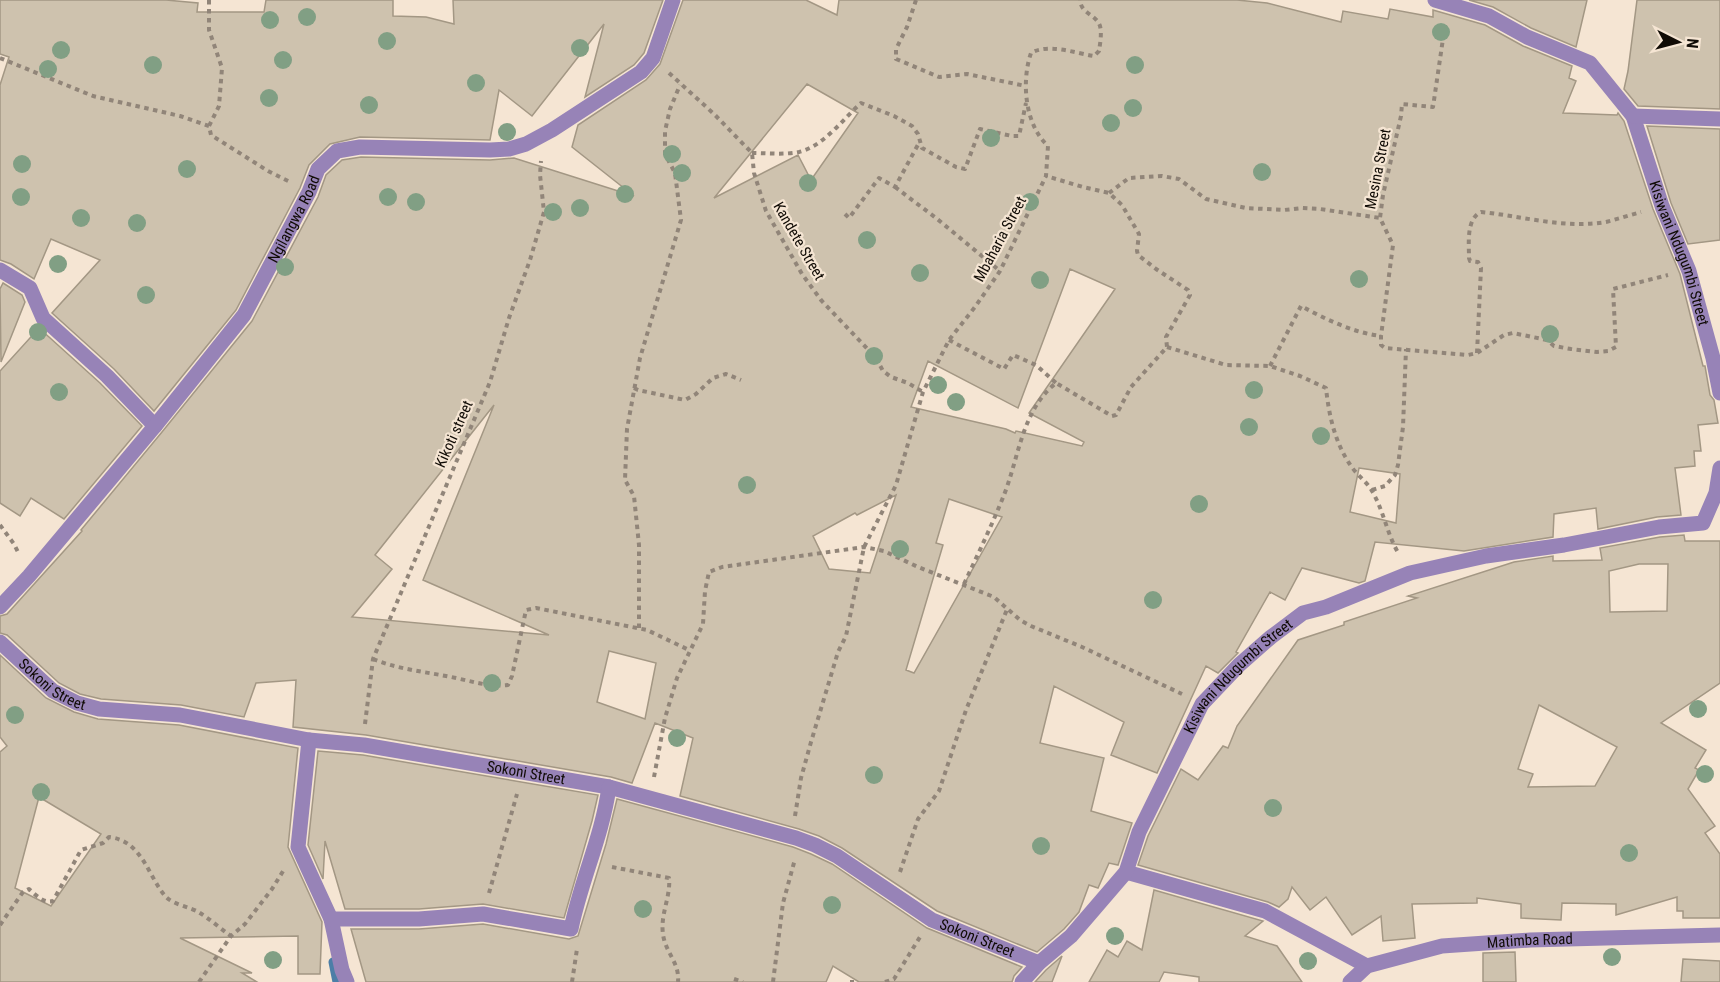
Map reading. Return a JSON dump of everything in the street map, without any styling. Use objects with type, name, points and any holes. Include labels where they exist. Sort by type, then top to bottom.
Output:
[{"type":"street","name":"Ngilangwa Road","points":[[0,606],[29,576],[155,426],[244,315],[309,192],[318,169],[337,151],[360,147],[433,150],[508,149],[526,144],[552,130],[641,72],[653,58],[673,0]]},
{"type":"street","points":[[1442,2],[1489,16],[1527,36],[1590,63],[1633,116],[1720,119]]},
{"type":"street","name":"Kisiwani Ndugumbi Street","points":[[1633,116],[1662,206],[1689,271],[1713,358],[1720,393]]},
{"type":"street","points":[[0,270],[30,288],[43,318],[107,376],[155,426]]},
{"type":"street","name":"Kisiwani Ndugumbi Street","points":[[1023,982],[1039,963],[1071,936],[1126,872],[1139,832],[1202,704],[1239,664],[1303,613],[1326,607],[1410,573],[1486,556],[1564,545],[1659,527],[1703,524],[1716,493],[1720,468]]},
{"type":"street","name":"Sokoni Street","points":[[0,642],[53,691],[77,703],[99,709],[180,715],[309,740],[364,745],[523,771],[609,787],[796,838],[837,856],[932,920],[1039,963]]},
{"type":"street","points":[[309,740],[298,847],[331,919],[342,970],[347,982]]},
{"type":"street","points":[[331,919],[419,919],[483,914],[571,929],[603,822],[609,787]]},
{"type":"street","points":[[1126,872],[1265,911],[1367,966]]},
{"type":"street","name":"Matimba Road","points":[[1350,982],[1367,966],[1442,946],[1530,940],[1720,935]]},
{"type":"path","points":[[209,0],[209,30],[222,68],[219,106],[209,126],[211,135],[268,171],[309,192]]},
{"type":"path","points":[[916,0],[907,27],[896,49],[896,59],[939,77],[967,75],[1026,86]]},
{"type":"path","name":"Mbaharia Street","points":[[772,982],[783,903],[792,873],[796,838],[795,819],[801,778],[838,652],[846,636],[864,546],[896,485],[923,392],[949,340],[975,308],[1000,271],[1046,176],[1048,146],[1034,129],[1027,97],[1027,63],[1031,53],[1046,48],[1094,56],[1099,51],[1100,26],[1086,13],[1080,0]]},
{"type":"path","name":"Mesina Street","points":[[1381,336],[1393,245],[1380,218],[1383,195],[1401,116],[1401,104],[1433,107],[1442,2]]},
{"type":"path","points":[[0,58],[93,96],[180,116],[209,126]]},
{"type":"path","points":[[653,58],[714,114],[752,153],[798,152],[810,147],[831,132],[861,103],[904,121],[918,134],[922,148],[927,152],[956,167],[965,169],[980,129],[1019,136],[1022,132],[1027,97]]},
{"type":"path","points":[[639,628],[639,545],[634,496],[625,480],[627,429],[639,358],[681,219],[675,173],[665,154],[665,131],[680,85]]},
{"type":"path","name":"Kikoti street","points":[[364,745],[367,693],[373,659],[490,382],[541,224],[544,212],[541,166],[544,145],[552,130]]},
{"type":"path","points":[[895,187],[920,141]]},
{"type":"path","name":"Kandete Street","points":[[752,153],[754,173],[766,211],[810,286],[876,358],[883,371],[923,392]]},
{"type":"path","points":[[949,340],[1004,369],[1012,354],[1036,365],[1056,383],[1112,416],[1116,415],[1138,378],[1167,347],[1167,337],[1190,292],[1138,255],[1139,234],[1122,205],[1109,193],[1046,176]]},
{"type":"path","points":[[1109,193],[1128,178],[1162,177],[1179,179],[1206,199],[1246,208],[1320,209],[1380,218]]},
{"type":"path","points":[[845,214],[849,218],[879,178],[931,213],[1000,271]]},
{"type":"path","points":[[1477,354],[1481,268],[1478,262],[1470,261],[1469,258],[1471,222],[1476,214],[1481,212],[1582,224],[1605,222],[1662,206]]},
{"type":"path","points":[[1270,366],[1301,306],[1336,323],[1371,335],[1381,336],[1382,345],[1385,348],[1477,354],[1504,335],[1513,333],[1547,340],[1554,346],[1571,350],[1597,352],[1612,350],[1616,347],[1617,339],[1613,289],[1689,271]]},
{"type":"path","points":[[1167,347],[1226,364],[1270,366],[1326,388],[1329,414],[1341,449],[1352,467],[1372,490],[1392,543],[1410,573]]},
{"type":"path","points":[[1372,490],[1385,486],[1395,475],[1403,427],[1406,349]]},
{"type":"path","points":[[634,388],[685,400],[696,394],[713,378],[726,374],[741,380]]},
{"type":"path","points":[[964,584],[1005,492],[1024,429],[1041,397],[1056,383]]},
{"type":"path","points":[[0,525],[14,544],[29,576]]},
{"type":"path","points":[[650,798],[665,718],[677,678],[703,624],[709,572],[722,567],[864,546],[884,551],[994,597],[1020,620],[1031,626],[1082,647],[1202,704]]},
{"type":"path","points":[[892,895],[918,819],[939,791],[970,700],[1008,607]]},
{"type":"path","points":[[373,659],[390,666],[497,686],[508,684],[512,676],[526,610],[536,608],[639,628],[689,650]]},
{"type":"path","points":[[483,914],[523,771]]},
{"type":"path","points":[[0,925],[23,892],[29,889],[44,900],[53,901],[81,850],[103,843],[109,837],[128,846],[143,858],[167,898],[199,912],[231,936]]},
{"type":"path","points":[[199,982],[231,936],[245,924],[272,889],[298,847]]},
{"type":"path","points":[[590,862],[669,878],[663,935],[679,971],[678,982]]},
{"type":"path","points":[[885,982],[894,979],[932,920]]},
{"type":"path","points":[[571,929],[575,933],[578,946],[572,982]]},
{"type":"path","points":[[734,979],[743,982]]},
{"type":"building","points":[[0,0],[166,0],[198,3],[197,12],[264,12],[266,0],[393,0],[393,16],[426,17],[454,24],[453,0],[663,0],[644,53],[634,65],[585,97],[604,24],[532,116],[499,90],[490,140],[360,137],[330,144],[309,165],[300,188],[236,310],[154,411],[114,369],[52,313],[100,260],[51,239],[34,279],[11,264],[0,260],[0,85],[9,57],[0,54]]},
{"type":"building","points":[[683,0],[806,0],[837,15],[839,0],[1237,0],[1267,3],[1341,22],[1343,11],[1388,19],[1390,9],[1433,17],[1433,10],[1485,25],[1523,46],[1572,66],[1569,78],[1576,81],[1563,113],[1617,115],[1618,113],[1624,121],[1653,209],[1680,274],[1703,366],[1705,366],[1710,395],[1714,400],[1718,423],[1698,425],[1701,451],[1694,451],[1695,466],[1675,468],[1681,515],[1657,517],[1598,529],[1596,508],[1554,514],[1553,537],[1464,551],[1375,542],[1365,581],[1359,583],[1302,568],[1285,600],[1270,592],[1236,652],[1238,653],[1218,673],[1206,666],[1157,773],[1111,755],[1124,722],[1054,686],[1040,743],[1104,758],[1091,811],[1132,823],[1118,865],[1109,863],[1098,888],[1089,885],[1079,912],[1064,929],[1037,952],[937,911],[842,848],[819,836],[680,796],[693,738],[655,723],[632,783],[611,777],[366,735],[293,727],[296,680],[256,683],[244,717],[181,705],[101,699],[80,694],[59,683],[7,635],[0,633],[0,616],[7,614],[82,531],[252,321],[318,197],[326,175],[342,160],[361,157],[490,160],[514,158],[634,196],[572,147],[578,125],[646,80],[660,64]],"holes":[[[807,84],[858,113],[811,180],[798,155],[714,198]],[[1070,269],[1115,289],[1029,413],[1084,442],[1082,446],[1016,431],[1015,433],[911,407],[928,361],[1018,408]],[[494,405],[423,580],[549,635],[352,617],[392,569],[375,555]],[[1359,468],[1400,474],[1396,523],[1350,512]],[[896,495],[870,573],[829,569],[813,536],[855,513],[857,515]],[[949,499],[1002,517],[914,673],[906,670],[943,545],[936,543]],[[609,651],[656,663],[645,719],[597,702]]]},
{"type":"building","points":[[1469,0],[1587,0],[1576,47],[1531,28],[1493,7]]},
{"type":"building","points":[[1637,0],[1720,0],[1720,109],[1638,106],[1624,89]]},
{"type":"building","points":[[1647,126],[1720,129],[1720,240],[1688,244],[1671,203]]},
{"type":"building","points":[[3,283],[22,295],[25,302],[1,362],[0,289]]},
{"type":"building","points":[[39,328],[100,383],[142,426],[64,519],[31,498],[20,516],[0,503],[0,371]]},
{"type":"building","points":[[1684,535],[1685,541],[1720,541],[1720,683],[1661,723],[1706,750],[1695,768],[1699,770],[1688,789],[1715,826],[1705,833],[1720,854],[1720,918],[1683,918],[1683,911],[1677,911],[1677,897],[1616,915],[1616,904],[1562,903],[1561,920],[1521,918],[1521,904],[1477,898],[1477,903],[1412,904],[1415,938],[1383,941],[1381,916],[1352,935],[1326,897],[1310,910],[1292,887],[1288,899],[1279,907],[1138,865],[1148,836],[1181,769],[1198,780],[1223,746],[1228,748],[1237,726],[1298,640],[1417,598],[1408,596],[1514,562],[1553,556],[1553,561],[1602,560],[1600,548]],"holes":[[[1639,564],[1668,564],[1667,611],[1610,612],[1609,571]],[[1539,705],[1617,747],[1595,786],[1528,787],[1533,774],[1518,769]]]},
{"type":"building","points":[[0,655],[46,698],[74,712],[98,719],[179,725],[298,748],[288,847],[322,922],[320,974],[298,974],[298,936],[180,938],[252,973],[242,973],[257,982],[0,982],[0,752],[7,746],[0,737]],"holes":[[[39,797],[101,834],[51,906],[15,888]]]},
{"type":"building","points":[[318,751],[363,755],[598,795],[564,918],[483,904],[419,909],[345,909],[325,841],[323,879],[308,845]]},
{"type":"building","points":[[617,799],[793,847],[811,854],[832,864],[927,928],[1022,967],[1012,982],[859,982],[833,966],[826,982],[366,982],[351,929],[419,929],[483,924],[569,939],[578,936]]},
{"type":"building","points":[[1154,890],[1263,921],[1245,936],[1277,946],[1302,982],[1199,982],[1199,977],[1164,972],[1159,982],[1089,982],[1107,950],[1118,957],[1127,941],[1142,950]]},
{"type":"building","points":[[1515,952],[1516,982],[1483,982],[1483,953]]},
{"type":"building","points":[[1062,956],[1052,982],[1035,982],[1046,970]]},
{"type":"building","points":[[1683,959],[1720,961],[1720,982],[1681,982]]},
{"type":"waterway","points":[[333,962],[337,982]]}]
